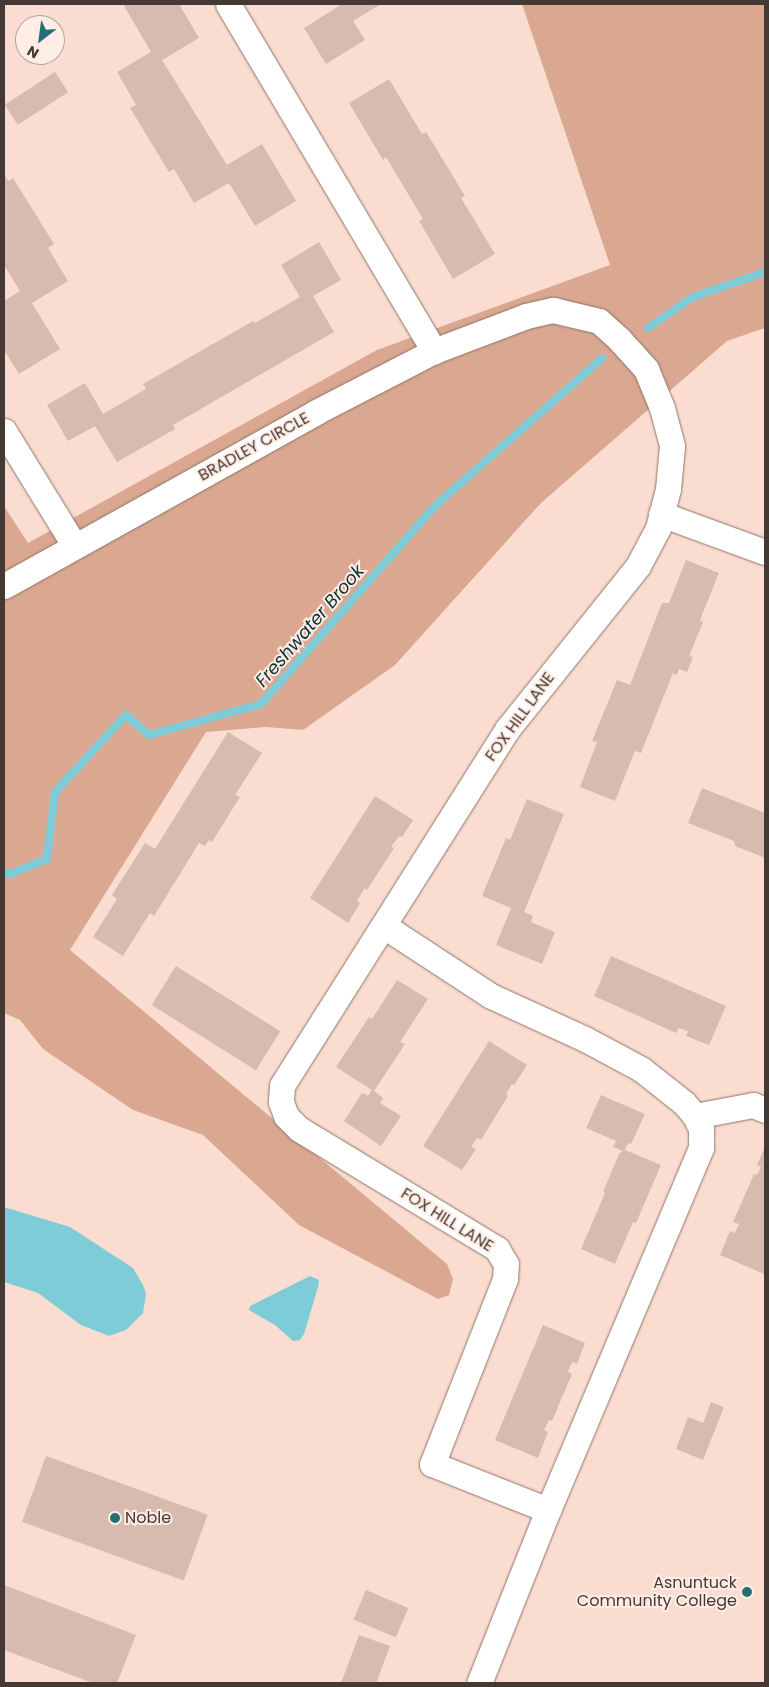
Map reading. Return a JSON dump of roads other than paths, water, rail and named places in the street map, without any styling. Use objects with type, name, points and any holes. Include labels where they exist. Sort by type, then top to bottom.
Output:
[{"type":"street","points":[[228,4],[434,351]]},
{"type":"street","name":"BRADLEY CIRCLE","points":[[4,586],[74,545],[316,412],[434,351],[526,316],[553,310],[599,321],[618,338]]},
{"type":"street","name":"FOX HILL LANE","points":[[548,1510],[432,1464],[505,1279],[506,1264],[496,1249],[299,1129],[286,1116],[281,1102],[282,1086],[508,728],[638,566],[658,528],[668,489],[672,446],[662,408],[646,370],[618,338]]},
{"type":"street","points":[[4,432],[74,545]]},
{"type":"street","points":[[661,514],[765,552]]},
{"type":"street","points":[[384,926],[491,996],[585,1039],[641,1069],[684,1103],[695,1116],[701,1129],[700,1148],[548,1510],[479,1683]]},
{"type":"street","points":[[695,1116],[753,1105],[765,1110]]},
{"type":"water","points":[[4,1207],[70,1227],[133,1268],[146,1294],[143,1313],[126,1330],[109,1336],[81,1325],[38,1293],[4,1282]]},
{"type":"water","points":[[310,1276],[319,1280],[318,1287],[304,1334],[300,1340],[293,1341],[275,1325],[249,1310],[250,1306]]},
{"type":"waterway","name":"Freshwater Brook","points":[[648,328],[693,297],[765,272]]},
{"type":"waterway","name":"Freshwater Brook","points":[[4,872],[10,874],[47,859],[55,792],[126,715],[149,735],[261,704],[436,505],[602,358]]},
{"type":"place","name":"Noble","points":[[115,1518]]},
{"type":"place","name":"Asnuntuck Community College","points":[[747,1592]]}]
